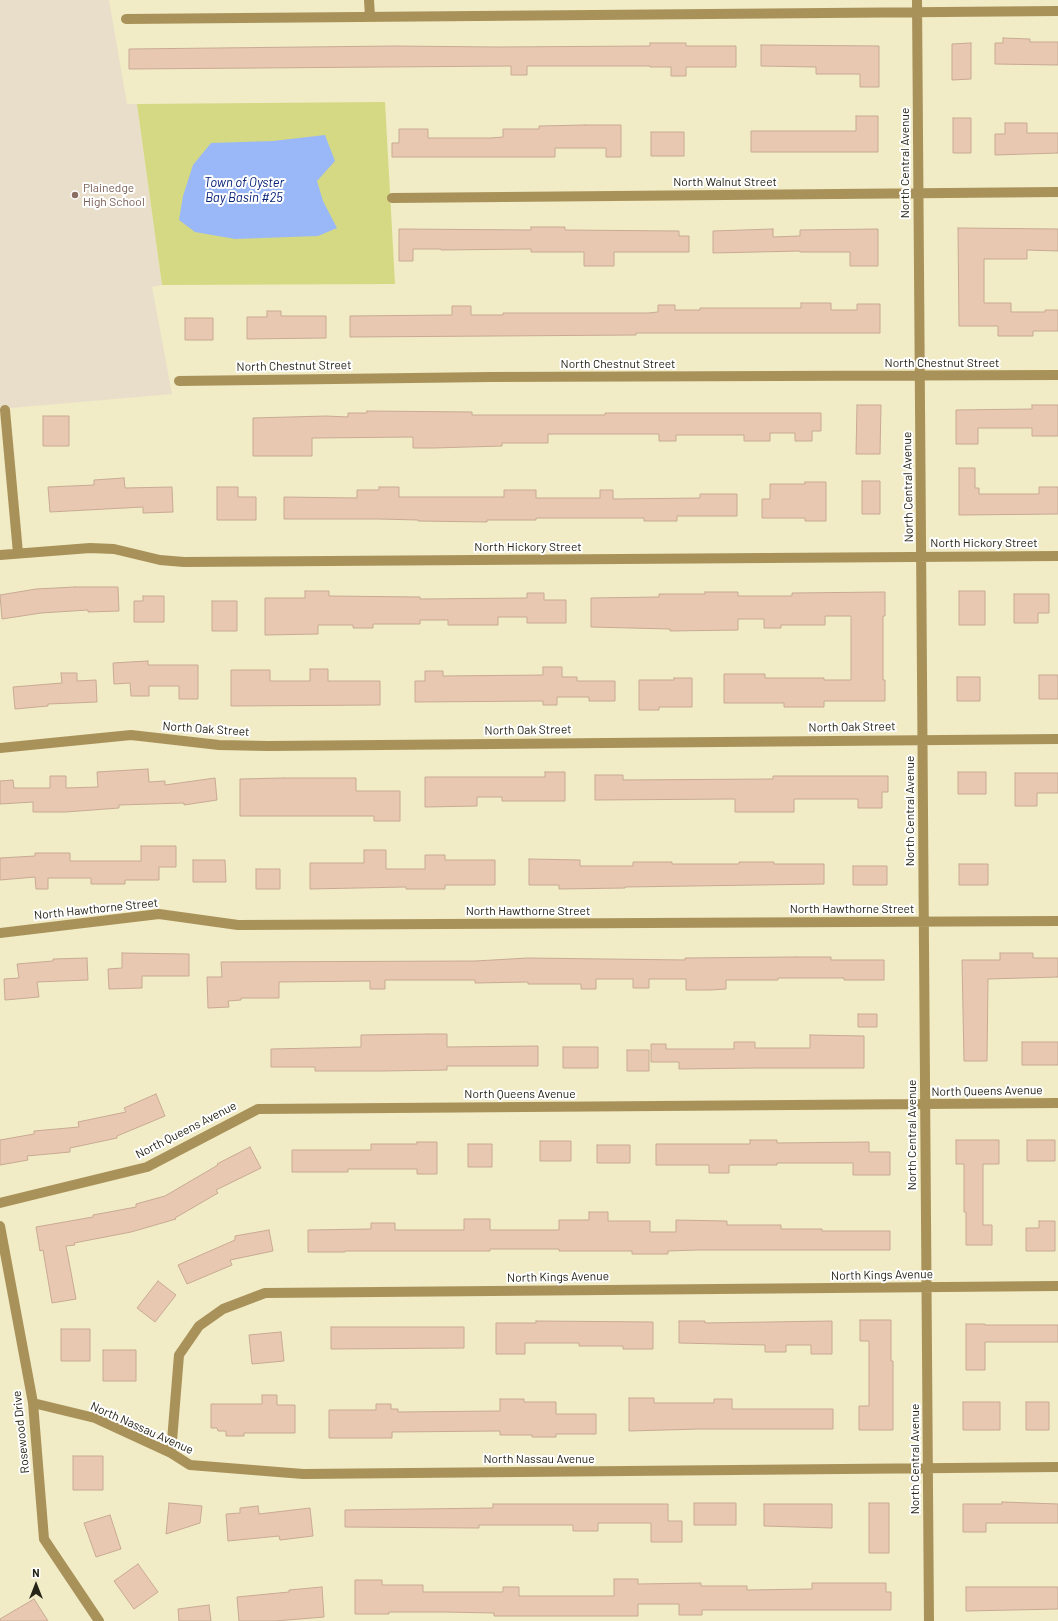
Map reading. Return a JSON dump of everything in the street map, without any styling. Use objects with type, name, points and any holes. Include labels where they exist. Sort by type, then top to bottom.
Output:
[{"type":"street","points":[[370,0],[370,17]]},
{"type":"street","name":"North Central Avenue","points":[[917,0],[929,1621]]},
{"type":"street","points":[[126,19],[1058,11]]},
{"type":"street","name":"North Walnut Street","points":[[392,198],[1058,192]]},
{"type":"street","name":"North Chestnut Street","points":[[179,381],[490,377],[1058,375]]},
{"type":"street","points":[[5,410],[18,553]]},
{"type":"street","name":"North Hickory Street","points":[[0,555],[90,548],[114,548],[160,560],[184,562],[1058,556]]},
{"type":"street","name":"North Oak Street","points":[[0,748],[131,735],[219,745],[261,746],[1058,739]]},
{"type":"street","name":"North Hawthorne Street","points":[[0,933],[159,914],[238,925],[1058,921]]},
{"type":"street","name":"North Queens Avenue","points":[[0,1203],[147,1167],[258,1109],[1058,1103]]},
{"type":"street","name":"Rosewood Drive","points":[[0,1226],[32,1403],[44,1539],[98,1621]]},
{"type":"street","name":"North Kings Avenue","points":[[171,1453],[179,1355],[199,1326],[223,1309],[265,1293],[1058,1286]]},
{"type":"street","name":"North Nassau Avenue","points":[[32,1403],[95,1418],[171,1453],[190,1465],[303,1474],[1058,1467]]},
{"type":"shaded area","name":"Plainedge High School","points":[[0,0],[109,0],[127,104],[137,104],[162,285],[152,287],[172,394],[0,409]]},
{"type":"green space","points":[[385,102],[395,284],[162,285],[137,104]]},
{"type":"water","name":"Town of Oyster Bay Basin #25","points":[[325,135],[335,161],[317,181],[323,201],[337,228],[318,236],[235,239],[195,232],[179,220],[183,196],[193,165],[211,143],[273,141]]},
{"type":"building","points":[[1003,38],[1030,39],[1030,42],[1058,42],[1058,65],[995,64],[995,43],[1003,43]]},
{"type":"building","points":[[650,43],[686,43],[686,46],[736,46],[736,67],[686,67],[686,76],[671,76],[671,67],[650,66],[527,66],[527,75],[511,75],[511,66],[129,69],[129,49],[394,46],[650,46]]},
{"type":"building","points":[[971,43],[971,79],[952,80],[952,44]]},
{"type":"building","points":[[761,45],[879,46],[879,87],[860,87],[860,74],[816,74],[816,67],[761,66]]},
{"type":"building","points":[[856,116],[878,116],[878,152],[751,152],[751,131],[856,131]]},
{"type":"building","points":[[953,118],[971,118],[971,153],[953,153]]},
{"type":"building","points":[[1005,123],[1027,123],[1027,133],[1058,133],[1058,153],[995,155],[995,134],[1005,134]]},
{"type":"building","points":[[621,125],[621,157],[606,157],[606,148],[555,148],[555,157],[392,157],[392,143],[399,143],[399,129],[428,129],[428,138],[490,138],[503,137],[503,129],[539,129],[539,126]]},
{"type":"building","points":[[651,132],[684,132],[684,156],[651,156]]},
{"type":"building","points":[[531,227],[565,227],[565,230],[679,231],[679,236],[689,236],[689,252],[614,252],[614,266],[584,266],[584,252],[531,252],[531,249],[413,249],[413,261],[399,261],[399,229],[531,230]]},
{"type":"building","points":[[958,228],[1058,229],[1058,251],[1027,250],[1027,259],[984,259],[984,303],[1011,303],[1011,312],[1045,312],[1045,310],[1058,310],[1058,331],[1033,331],[1033,336],[998,336],[998,326],[959,326]]},
{"type":"building","points":[[773,229],[773,237],[800,236],[800,230],[878,229],[878,266],[850,266],[850,252],[800,251],[713,253],[713,231]]},
{"type":"building","points":[[801,303],[831,303],[831,310],[857,310],[857,304],[880,304],[880,333],[636,333],[636,335],[350,337],[350,316],[452,315],[452,306],[471,306],[471,315],[503,315],[503,313],[648,313],[658,312],[658,305],[675,305],[675,310],[700,310],[700,308],[801,308]]},
{"type":"building","points":[[267,311],[281,311],[281,316],[326,316],[326,338],[247,339],[247,317],[267,317]]},
{"type":"building","points":[[185,318],[213,318],[213,340],[185,340]]},
{"type":"building","points":[[857,405],[881,405],[880,454],[856,454]]},
{"type":"building","points":[[1032,405],[1058,405],[1058,436],[1032,436],[1032,428],[978,428],[978,444],[956,444],[956,410],[1032,409]]},
{"type":"building","points":[[367,411],[472,412],[472,415],[605,415],[605,413],[821,413],[821,431],[812,431],[812,441],[795,441],[795,433],[770,433],[770,441],[744,441],[744,435],[676,435],[676,441],[659,441],[659,434],[548,434],[548,443],[502,443],[502,446],[434,448],[413,448],[413,437],[312,438],[312,456],[253,456],[253,418],[326,416],[348,417],[348,413],[367,413]]},
{"type":"building","points":[[43,416],[69,416],[69,446],[43,446]]},
{"type":"building","points":[[959,468],[975,468],[975,488],[979,488],[979,494],[1039,494],[1039,487],[1058,487],[1058,514],[959,515]]},
{"type":"building","points":[[124,478],[125,488],[172,487],[173,512],[143,513],[143,507],[50,512],[48,487],[94,485],[94,480]]},
{"type":"building","points":[[862,481],[880,481],[880,514],[862,514]]},
{"type":"building","points":[[805,482],[826,482],[826,521],[805,521],[805,518],[762,518],[762,499],[770,499],[770,484],[805,484]]},
{"type":"building","points":[[217,487],[238,487],[238,497],[256,497],[256,520],[217,520]]},
{"type":"building","points":[[379,487],[399,487],[399,497],[504,497],[504,490],[536,490],[536,498],[600,498],[600,490],[613,490],[613,499],[700,498],[700,494],[737,494],[737,516],[677,516],[677,521],[644,521],[644,518],[536,518],[536,520],[487,520],[487,522],[379,519],[284,519],[284,497],[357,498],[357,490],[379,490]]},
{"type":"building","points":[[118,587],[119,611],[88,612],[88,610],[41,613],[2,619],[0,595],[36,589]]},
{"type":"building","points":[[305,591],[329,591],[329,596],[420,597],[420,599],[527,598],[527,593],[544,593],[544,600],[566,600],[566,623],[527,623],[527,617],[498,617],[498,625],[448,625],[448,620],[420,620],[420,624],[373,624],[373,628],[353,628],[353,625],[318,625],[318,634],[265,635],[265,598],[305,598]]},
{"type":"building","points":[[959,591],[985,591],[985,625],[959,625]]},
{"type":"building","points":[[705,592],[738,592],[738,596],[792,596],[792,593],[885,592],[885,616],[883,616],[883,680],[885,680],[885,701],[824,701],[824,707],[784,707],[784,703],[724,703],[724,674],[765,674],[765,678],[824,678],[824,680],[851,680],[851,616],[825,616],[825,625],[781,625],[781,628],[764,628],[764,619],[738,619],[738,630],[670,631],[670,629],[591,627],[591,598],[659,597],[659,594],[705,594]]},
{"type":"building","points":[[1014,594],[1049,594],[1049,613],[1038,613],[1038,623],[1014,623]]},
{"type":"building","points":[[143,596],[164,596],[164,622],[134,622],[134,601],[143,601]]},
{"type":"building","points":[[212,601],[237,601],[237,631],[212,631]]},
{"type":"building","points":[[148,661],[148,665],[198,665],[198,699],[179,699],[179,686],[149,686],[149,696],[131,696],[130,683],[114,684],[113,663]]},
{"type":"building","points":[[543,667],[562,667],[562,677],[577,677],[577,681],[615,681],[615,701],[589,701],[589,697],[557,697],[557,705],[543,705],[543,701],[415,702],[415,681],[425,681],[425,671],[443,671],[443,676],[543,675]]},
{"type":"building","points":[[310,669],[328,669],[328,681],[380,681],[380,705],[231,706],[231,670],[270,670],[270,681],[310,681]]},
{"type":"building","points":[[61,673],[77,673],[77,681],[96,680],[97,702],[48,704],[48,706],[15,709],[13,687],[62,683]]},
{"type":"building","points":[[1039,675],[1058,675],[1058,699],[1039,699]]},
{"type":"building","points":[[957,677],[980,677],[980,701],[957,701]]},
{"type":"building","points":[[674,678],[692,678],[692,707],[659,707],[659,710],[639,710],[639,680],[674,680]]},
{"type":"building","points":[[148,769],[149,782],[165,781],[165,785],[215,778],[217,800],[184,805],[184,803],[119,805],[119,808],[66,812],[33,812],[33,802],[0,804],[0,781],[13,780],[14,788],[50,788],[50,776],[66,776],[66,788],[98,787],[97,772]]},
{"type":"building","points":[[545,772],[565,772],[565,801],[502,801],[502,797],[477,797],[477,806],[425,807],[425,777],[545,777]]},
{"type":"building","points":[[958,772],[986,772],[986,794],[958,794]]},
{"type":"building","points":[[1015,773],[1058,773],[1058,793],[1037,793],[1037,806],[1015,806]]},
{"type":"building","points":[[595,775],[623,775],[623,780],[773,779],[773,776],[888,776],[888,792],[882,792],[882,808],[858,808],[858,799],[794,799],[794,812],[735,812],[735,799],[595,800]]},
{"type":"building","points":[[356,778],[356,791],[400,791],[400,821],[374,821],[374,816],[240,816],[240,779]]},
{"type":"building","points":[[141,846],[176,846],[176,867],[159,867],[159,880],[125,880],[125,884],[91,884],[91,878],[48,878],[48,889],[36,889],[35,877],[0,880],[0,858],[35,856],[35,853],[70,853],[70,861],[141,861]]},
{"type":"building","points":[[364,850],[386,850],[386,869],[425,869],[425,855],[445,855],[445,860],[495,860],[495,885],[445,885],[445,889],[406,889],[406,887],[310,889],[310,863],[364,863]]},
{"type":"building","points":[[529,859],[580,860],[580,866],[633,866],[633,862],[672,862],[672,864],[739,864],[739,862],[774,862],[774,864],[824,864],[824,884],[559,889],[559,885],[529,885]]},
{"type":"building","points":[[193,860],[225,860],[226,882],[193,882]]},
{"type":"building","points":[[959,864],[988,864],[988,885],[959,885]]},
{"type":"building","points":[[853,866],[887,866],[887,885],[853,885]]},
{"type":"building","points":[[256,869],[280,869],[280,889],[256,889]]},
{"type":"building","points":[[122,953],[189,954],[189,976],[142,976],[142,988],[109,989],[108,969],[122,968]]},
{"type":"building","points":[[1000,953],[1033,953],[1033,958],[1058,958],[1058,977],[988,979],[987,1061],[964,1061],[962,960],[1000,960]]},
{"type":"building","points":[[831,957],[831,960],[884,960],[884,980],[844,980],[844,978],[778,978],[778,980],[726,980],[726,989],[710,990],[686,990],[686,979],[649,979],[649,988],[633,988],[633,979],[596,979],[596,989],[581,989],[581,984],[528,984],[528,982],[475,983],[475,980],[385,980],[385,989],[370,989],[370,981],[279,982],[279,998],[241,998],[241,1000],[228,1001],[229,1007],[208,1008],[207,977],[222,977],[221,962],[475,961],[528,958],[685,960],[685,958]]},
{"type":"building","points":[[87,958],[88,980],[37,982],[39,997],[5,1000],[4,979],[19,978],[17,964],[53,961],[53,959]]},
{"type":"building","points":[[858,1014],[877,1014],[877,1027],[858,1027]]},
{"type":"building","points":[[447,1034],[447,1047],[538,1046],[538,1066],[447,1066],[447,1070],[382,1071],[315,1071],[315,1067],[271,1067],[271,1049],[361,1047],[361,1035]]},
{"type":"building","points":[[810,1035],[864,1036],[864,1068],[679,1069],[679,1062],[651,1062],[651,1044],[666,1044],[666,1049],[734,1049],[734,1042],[755,1042],[755,1048],[810,1048]]},
{"type":"building","points":[[1022,1042],[1058,1042],[1058,1065],[1022,1065]]},
{"type":"building","points":[[563,1047],[598,1047],[598,1068],[563,1068]]},
{"type":"building","points":[[627,1050],[649,1050],[649,1071],[627,1071]]},
{"type":"building","points":[[156,1094],[165,1116],[117,1136],[117,1138],[70,1148],[70,1152],[27,1156],[28,1160],[0,1165],[0,1140],[34,1134],[34,1131],[79,1127],[78,1122],[126,1112],[124,1108]]},
{"type":"building","points":[[750,1140],[777,1140],[777,1143],[869,1142],[869,1152],[890,1152],[890,1175],[853,1175],[853,1163],[777,1163],[777,1165],[729,1165],[729,1173],[709,1173],[709,1165],[656,1165],[656,1144],[750,1144]]},
{"type":"building","points":[[956,1140],[999,1140],[999,1164],[983,1164],[983,1225],[992,1225],[992,1245],[966,1245],[964,1164],[956,1164]]},
{"type":"building","points":[[1027,1140],[1055,1140],[1055,1161],[1027,1161]]},
{"type":"building","points":[[540,1141],[571,1141],[571,1161],[540,1161]]},
{"type":"building","points":[[417,1142],[437,1142],[437,1174],[417,1174],[417,1169],[348,1169],[348,1172],[292,1172],[292,1150],[371,1150],[371,1144],[417,1144]]},
{"type":"building","points":[[468,1144],[492,1144],[492,1167],[468,1167]]},
{"type":"building","points":[[597,1145],[630,1145],[630,1163],[597,1163]]},
{"type":"building","points":[[250,1147],[261,1168],[216,1190],[218,1193],[175,1218],[176,1219],[131,1232],[74,1243],[75,1245],[66,1246],[76,1299],[52,1303],[43,1250],[40,1251],[36,1227],[93,1217],[93,1215],[136,1207],[136,1204],[165,1196],[218,1165],[217,1164]]},
{"type":"building","points":[[589,1212],[608,1212],[608,1221],[650,1221],[650,1232],[676,1232],[676,1220],[727,1221],[727,1225],[781,1225],[781,1229],[822,1229],[822,1231],[890,1231],[890,1250],[697,1250],[668,1251],[668,1254],[632,1254],[632,1251],[559,1251],[559,1249],[308,1252],[308,1230],[371,1229],[371,1223],[395,1223],[395,1230],[464,1230],[464,1219],[490,1219],[490,1230],[559,1230],[559,1220],[589,1220]]},
{"type":"building","points":[[1039,1221],[1055,1221],[1055,1251],[1026,1251],[1026,1228],[1039,1228]]},
{"type":"building","points":[[269,1230],[273,1251],[230,1260],[232,1265],[187,1284],[178,1265],[235,1240],[235,1236]]},
{"type":"building","points":[[158,1281],[176,1295],[155,1322],[137,1308]]},
{"type":"building","points":[[860,1320],[891,1320],[891,1361],[893,1361],[893,1430],[859,1430],[859,1406],[869,1406],[869,1341],[860,1341]]},
{"type":"building","points":[[536,1321],[653,1322],[653,1349],[623,1349],[623,1346],[579,1346],[579,1343],[525,1343],[525,1354],[496,1354],[496,1323],[536,1323]]},
{"type":"building","points":[[679,1321],[705,1321],[705,1323],[832,1321],[832,1354],[811,1354],[811,1345],[786,1345],[786,1352],[765,1352],[765,1345],[679,1343]]},
{"type":"building","points":[[966,1324],[1058,1325],[1058,1342],[985,1342],[985,1370],[966,1370]]},
{"type":"building","points":[[331,1327],[464,1327],[464,1348],[331,1349]]},
{"type":"building","points":[[61,1329],[90,1329],[90,1361],[61,1361]]},
{"type":"building","points":[[281,1332],[284,1361],[252,1364],[249,1335]]},
{"type":"building","points":[[103,1350],[136,1350],[136,1381],[103,1381]]},
{"type":"building","points":[[262,1395],[277,1395],[277,1405],[295,1405],[295,1433],[244,1433],[244,1436],[226,1436],[226,1431],[218,1431],[217,1428],[211,1428],[211,1404],[262,1404]]},
{"type":"building","points":[[629,1398],[654,1398],[654,1403],[714,1403],[714,1399],[732,1399],[732,1409],[833,1409],[833,1429],[700,1429],[629,1431]]},
{"type":"building","points":[[500,1399],[524,1399],[524,1402],[556,1402],[556,1414],[596,1414],[596,1434],[556,1434],[556,1437],[532,1437],[532,1435],[500,1435],[500,1431],[392,1432],[392,1438],[329,1438],[329,1410],[376,1410],[376,1404],[391,1404],[391,1409],[398,1409],[398,1412],[500,1411]]},
{"type":"building","points":[[963,1402],[1000,1402],[1000,1430],[963,1430]]},
{"type":"building","points":[[1026,1402],[1049,1402],[1049,1430],[1026,1430]]},
{"type":"building","points":[[73,1456],[103,1456],[103,1490],[73,1490]]},
{"type":"building","points":[[1002,1502],[1058,1504],[1058,1523],[986,1523],[986,1532],[963,1532],[963,1504],[1002,1504]]},
{"type":"building","points":[[169,1503],[202,1506],[200,1523],[166,1534]]},
{"type":"building","points":[[694,1503],[736,1503],[736,1525],[694,1525]]},
{"type":"building","points":[[869,1503],[889,1503],[889,1553],[869,1553]]},
{"type":"building","points":[[493,1504],[668,1504],[668,1521],[682,1521],[682,1542],[651,1542],[651,1523],[598,1523],[598,1531],[573,1531],[573,1525],[479,1525],[479,1528],[345,1527],[345,1510],[493,1508]]},
{"type":"building","points":[[764,1504],[832,1504],[832,1528],[764,1526]]},
{"type":"building","points":[[258,1506],[259,1514],[310,1508],[313,1536],[280,1540],[279,1536],[228,1541],[226,1514],[240,1513],[240,1508]]},
{"type":"building","points":[[110,1515],[121,1549],[96,1557],[84,1523]]},
{"type":"building","points":[[138,1564],[158,1592],[134,1609],[114,1581]]},
{"type":"building","points":[[614,1579],[638,1579],[638,1584],[701,1583],[701,1586],[747,1586],[747,1590],[812,1589],[812,1583],[886,1583],[886,1592],[891,1592],[891,1610],[702,1610],[702,1615],[679,1615],[679,1604],[638,1604],[638,1616],[494,1616],[494,1613],[445,1612],[389,1612],[389,1614],[355,1614],[355,1580],[382,1580],[382,1585],[423,1585],[423,1592],[503,1592],[503,1587],[519,1587],[519,1596],[614,1596]]},
{"type":"building","points":[[322,1587],[324,1617],[275,1621],[239,1621],[237,1597]]},
{"type":"building","points":[[966,1587],[1058,1587],[1058,1609],[966,1611]]},
{"type":"building","points":[[34,1599],[48,1621],[0,1621],[0,1619]]},
{"type":"building","points":[[209,1605],[211,1621],[179,1621],[178,1609]]},
{"type":"place","name":"Plainedge High School","points":[[75,195]]}]
